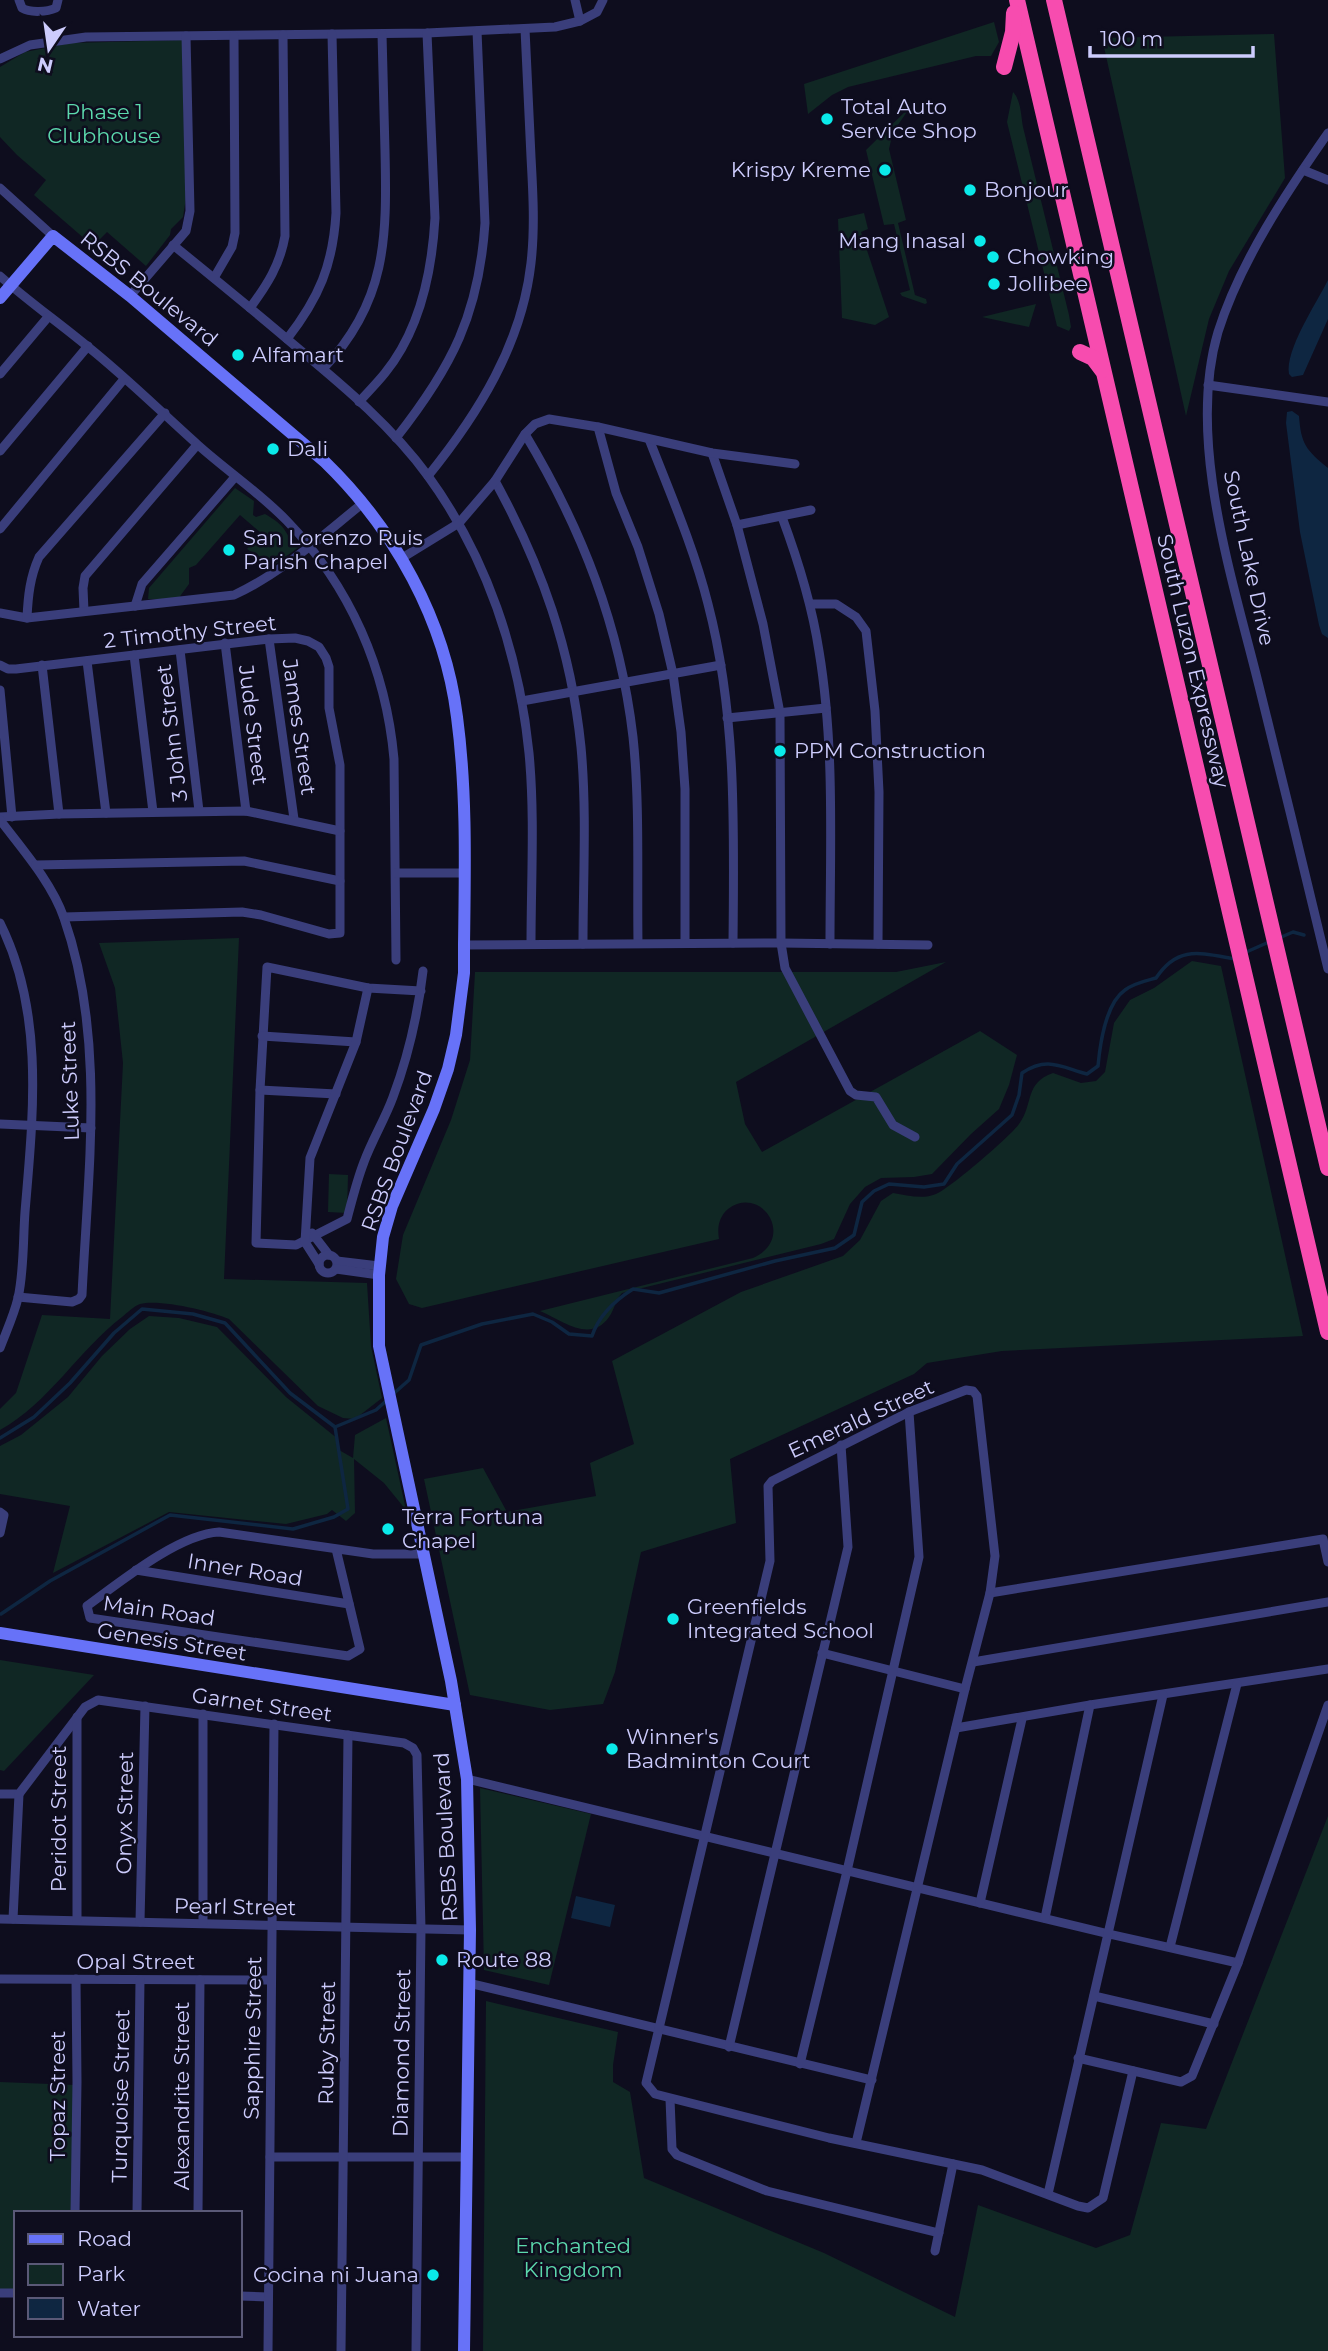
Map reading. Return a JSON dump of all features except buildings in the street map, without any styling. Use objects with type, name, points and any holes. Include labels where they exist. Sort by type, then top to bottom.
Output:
[{"type":"highway","points":[[1004,67],[1013,32],[1015,0]]},
{"type":"highway","name":"South Luzon Expressway","points":[[1015,0],[1328,1332]]},
{"type":"highway","name":"South Luzon Expressway","points":[[1054,0],[1328,1168]]},
{"type":"highway","points":[[1080,352],[1093,358],[1104,373]]},
{"type":"street","points":[[19,0],[26,11],[51,10],[56,8],[58,0]]},
{"type":"street","points":[[575,0],[580,21]]},
{"type":"street","points":[[0,59],[30,45],[86,37],[382,34],[555,27],[580,21],[597,12],[603,0]]},
{"type":"street","points":[[428,476],[462,433],[487,393],[509,348],[525,298],[534,226],[525,29]]},
{"type":"street","points":[[396,438],[427,398],[450,360],[464,329],[483,255],[485,223],[477,31]]},
{"type":"street","points":[[359,401],[386,372],[399,352],[418,310],[429,268],[435,218],[427,33]]},
{"type":"street","points":[[287,338],[316,296],[328,270],[334,239],[336,213],[332,34]]},
{"type":"street","points":[[323,369],[344,347],[356,327],[371,296],[382,250],[386,216],[382,34]]},
{"type":"street","points":[[250,308],[281,258],[285,236],[284,35]]},
{"type":"street","points":[[130,296],[186,231],[190,211],[186,36]]},
{"type":"street","points":[[214,278],[232,247],[235,233],[234,36]]},
{"type":"street","name":"South Lake Drive","points":[[1328,133],[1244,268],[1218,333],[1208,385],[1209,448],[1219,526],[1328,969]]},
{"type":"street","points":[[1303,170],[1328,180]]},
{"type":"street","name":"RSBS Boulevard","points":[[0,188],[53,236],[130,296],[348,484],[402,558],[434,629],[457,714],[462,769],[465,873],[464,973],[456,1035],[448,1069],[434,1110],[392,1206],[383,1237],[379,1271],[379,1346],[455,1705],[467,1779],[470,1930],[464,2351]]},
{"type":"street","points":[[0,298],[53,236]]},
{"type":"street","points":[[173,244],[323,369],[396,438],[428,476],[474,550],[505,627],[522,701],[531,789],[531,944]]},
{"type":"street","points":[[0,276],[48,317],[88,346],[165,413],[197,445],[286,519],[310,546],[347,600],[378,669],[386,702],[394,759],[397,960]]},
{"type":"street","points":[[0,374],[48,317]]},
{"type":"street","points":[[0,451],[88,346]]},
{"type":"street","points":[[0,529],[124,379]]},
{"type":"street","points":[[1208,385],[1328,402]]},
{"type":"street","points":[[27,618],[28,590],[38,557],[165,413]]},
{"type":"street","points":[[402,558],[459,523],[495,481],[525,434],[536,424],[549,419],[598,427],[712,453],[795,464]]},
{"type":"street","points":[[598,427],[616,493],[638,547],[659,614],[673,674],[685,789],[685,943]]},
{"type":"street","points":[[525,434],[553,481],[590,561],[611,626],[625,683],[633,738],[638,943]]},
{"type":"street","points":[[649,439],[681,520],[708,603],[721,666],[734,790],[733,943]]},
{"type":"street","points":[[84,611],[85,576],[197,445]]},
{"type":"street","points":[[712,453],[737,525],[763,624],[779,713],[781,943],[785,968],[850,1091],[856,1095],[876,1097],[893,1125],[915,1137]]},
{"type":"street","points":[[135,606],[142,584],[235,477]]},
{"type":"street","points":[[495,481],[540,572],[555,614],[573,692],[581,747],[583,789],[583,944]]},
{"type":"street","points":[[0,613],[7,617],[27,618],[234,595],[251,587],[310,546],[363,503]]},
{"type":"street","points":[[737,525],[811,510]]},
{"type":"street","points":[[782,517],[797,556],[820,651],[830,791],[830,944]]},
{"type":"street","points":[[810,604],[836,604],[856,617],[866,631],[875,711],[879,792],[878,944]]},
{"type":"street","name":"2 Timothy Street","points":[[0,665],[8,669],[225,643],[295,638],[308,641],[319,648],[329,667],[329,708],[340,765],[340,933],[335,935],[242,912],[64,917]]},
{"type":"street","name":"James Street","points":[[270,639],[294,819]]},
{"type":"street","name":"Jude Street","points":[[225,643],[246,810]]},
{"type":"street","name":"3 John Street","points":[[180,650],[199,811]]},
{"type":"street","points":[[134,655],[153,812]]},
{"type":"street","points":[[87,661],[106,813]]},
{"type":"street","points":[[42,665],[59,814]]},
{"type":"street","points":[[522,701],[721,666]]},
{"type":"street","points":[[0,690],[12,817]]},
{"type":"street","points":[[727,718],[826,709]]},
{"type":"street","points":[[0,819],[59,814],[246,810],[340,831]]},
{"type":"street","name":"Luke Street","points":[[0,819],[36,865],[64,917],[79,970],[91,1044],[82,1295],[72,1302],[18,1297]]},
{"type":"street","points":[[36,865],[244,861],[340,881]]},
{"type":"street","points":[[396,873],[465,873]]},
{"type":"street","points":[[0,923],[10,942],[26,999],[32,1042],[32,1125],[18,1297],[0,1349]]},
{"type":"street","points":[[464,945],[928,945]]},
{"type":"street","points":[[421,991],[368,988],[267,967],[262,1036],[256,1243],[296,1245],[347,1219],[364,1161],[401,1074],[421,991],[423,971]]},
{"type":"street","points":[[334,1262],[331,1273],[324,1273],[305,1242],[310,1158],[356,1042],[368,988]]},
{"type":"street","points":[[262,1036],[356,1042]]},
{"type":"street","points":[[260,1090],[336,1094]]},
{"type":"street","points":[[0,1124],[90,1128]]},
{"type":"street","points":[[306,1227],[334,1262]]},
{"type":"street","points":[[319,1264],[322,1257],[379,1271]]},
{"type":"street","name":"Emerald Street","points":[[705,1835],[770,1561],[768,1486],[772,1481],[909,1412],[966,1390],[972,1391],[977,1396],[995,1556],[990,1593]]},
{"type":"street","points":[[800,2064],[919,1557],[909,1412]]},
{"type":"street","points":[[729,2047],[848,1547],[841,1445]]},
{"type":"street","points":[[0,1511],[4,1514],[4,1520],[0,1534]]},
{"type":"street","name":"Main Road","points":[[336,1549],[360,1649],[348,1656],[90,1618],[87,1606],[136,1570],[205,1533],[219,1532],[373,1554],[422,1554]]},
{"type":"street","points":[[856,2143],[990,1593],[1323,1539],[1328,1562]]},
{"type":"street","name":"Inner Road","points":[[136,1570],[349,1604]]},
{"type":"street","points":[[972,1662],[1328,1602]]},
{"type":"street","name":"Genesis Street","points":[[0,1633],[338,1688],[361,1698],[394,1702],[418,1700],[455,1705]]},
{"type":"street","points":[[822,1653],[965,1689]]},
{"type":"street","points":[[956,1728],[1328,1669]]},
{"type":"street","points":[[1170,1947],[1237,1684]]},
{"type":"street","points":[[1048,2194],[1163,1695]]},
{"type":"street","name":"Garnet Street","points":[[77,1717],[90,1703],[98,1700],[404,1744],[413,1748],[417,1755]]},
{"type":"street","points":[[1045,1918],[1090,1705]]},
{"type":"street","points":[[1078,2058],[1181,2082],[1192,2076],[1238,1963],[1328,1705]]},
{"type":"street","name":"Onyx Street","points":[[140,1922],[145,1706]]},
{"type":"street","points":[[203,1714],[203,1923]]},
{"type":"street","points":[[13,1919],[19,1794],[77,1717]]},
{"type":"street","name":"Peridot Street","points":[[76,1920],[77,1717]]},
{"type":"street","points":[[980,1903],[1022,1719]]},
{"type":"street","name":"Sapphire Street","points":[[268,2351],[274,1724]]},
{"type":"street","name":"Ruby Street","points":[[341,2351],[348,1735]]},
{"type":"street","name":"Diamond Street","points":[[416,2351],[421,1928],[417,1755]]},
{"type":"street","points":[[467,1779],[1238,1963]]},
{"type":"street","points":[[0,1794],[19,1794]]},
{"type":"street","points":[[705,1835],[646,2083],[655,2094],[856,2143],[982,2170],[1088,2208],[1103,2198],[1133,2071]]},
{"type":"street","name":"Pearl Street","points":[[0,1919],[470,1930]]},
{"type":"street","name":"Opal Street","points":[[0,1979],[271,1980]]},
{"type":"street","name":"Topaz Street","points":[[75,2211],[76,1979]]},
{"type":"street","name":"Turquoise Street","points":[[136,2211],[140,1980]]},
{"type":"street","name":"Alexandrite Street","points":[[198,2211],[200,1980]]},
{"type":"street","points":[[469,1983],[872,2080]]},
{"type":"street","points":[[1094,1996],[1214,2024]]},
{"type":"street","points":[[670,2099],[672,2148],[677,2155],[767,2191],[939,2233]]},
{"type":"street","points":[[270,2157],[467,2157]]},
{"type":"street","points":[[935,2251],[953,2164]]},
{"type":"street","points":[[242,2296],[268,2297]]},
{"type":"green space","points":[[994,22],[999,42],[991,56],[976,56],[848,87],[832,95],[808,114],[804,84]]},
{"type":"green space","points":[[1274,34],[1285,178],[1229,271],[1209,319],[1186,416],[1102,38]]},
{"type":"green space","name":"Phase 1 Clubhouse","points":[[182,40],[186,198],[183,217],[171,229],[170,235],[146,266],[107,232],[93,246],[34,195],[46,180],[0,137],[0,67],[25,52],[71,43]]},
{"type":"green space","points":[[1013,92],[1019,104],[1069,315],[1069,331],[1057,326],[1007,122]]},
{"type":"green space","points":[[911,106],[893,132],[889,149],[906,220],[898,223],[915,295],[926,299],[925,304],[900,293],[910,290],[894,224],[884,225],[866,150]]},
{"type":"green space","points":[[864,213],[868,229],[861,232],[889,317],[875,325],[842,318],[838,219]]},
{"type":"green space","points":[[1036,304],[1029,327],[982,317]]},
{"type":"green space","points":[[235,488],[254,501],[253,515],[256,517],[265,514],[273,519],[299,547],[274,565],[265,561],[247,549],[261,533],[240,515],[196,565],[189,568],[189,584],[178,599],[148,599],[149,588]]},
{"type":"green space","points":[[239,938],[224,1279],[367,1283],[371,1346],[382,1398],[355,1419],[343,1418],[318,1406],[229,1319],[185,1307],[149,1303],[135,1306],[91,1345],[34,1406],[0,1430],[0,1409],[16,1393],[42,1315],[110,1319],[123,1063],[115,988],[99,943]]},
{"type":"green space","points":[[1192,961],[1221,966],[1303,1336],[1002,1351],[927,1363],[914,1374],[730,1459],[736,1523],[641,1552],[615,1672],[603,1704],[550,1710],[470,1695],[424,1479],[483,1468],[507,1512],[596,1496],[590,1463],[634,1444],[612,1361],[741,1292],[843,1256],[860,1240],[881,1201],[893,1193],[925,1197],[943,1190],[1014,1130],[1024,1116],[1033,1088],[1044,1077],[1053,1073],[1081,1083],[1096,1081],[1105,1072],[1114,1023],[1130,1000],[1154,988]]},
{"type":"green space","points":[[946,962],[736,1082],[745,1124],[762,1152],[980,1031],[1017,1055],[999,1109],[932,1174],[881,1178],[865,1187],[850,1204],[834,1239],[622,1293],[609,1317],[593,1329],[576,1328],[540,1311],[753,1258],[766,1249],[772,1238],[773,1227],[769,1217],[762,1208],[752,1203],[740,1203],[723,1215],[719,1226],[719,1239],[422,1308],[409,1304],[396,1279],[403,1235],[451,1120],[470,1060],[475,972],[896,972]]},
{"type":"green space","points":[[329,1174],[348,1175],[347,1213],[328,1212]]},
{"type":"green space","points":[[149,1316],[179,1318],[217,1327],[286,1397],[338,1439],[339,1450],[353,1458],[355,1435],[386,1418],[406,1510],[384,1483],[354,1459],[355,1513],[346,1521],[332,1510],[327,1514],[286,1524],[169,1512],[53,1573],[70,1506],[0,1494],[0,1446],[21,1435],[68,1397],[102,1356],[130,1329]]},
{"type":"green space","points":[[0,1660],[94,1675],[4,1771],[0,1770]]},
{"type":"green space","points":[[480,1788],[591,1814],[549,1985],[484,1970]]},
{"type":"green space","name":"Enchanted Kingdom","points":[[1328,1816],[1328,2351],[483,2351],[486,2001],[618,2032],[613,2082],[630,2092],[644,2178],[824,2253],[955,2317],[978,2205],[1096,2248],[1130,2235],[1161,2123],[1206,2129]]},
{"type":"green space","points":[[0,2082],[75,2085],[73,2211],[14,2211],[14,2289],[0,2290]]},
{"type":"water","points":[[1328,280],[1328,319],[1303,375],[1292,377],[1289,374],[1289,364],[1296,340]]},
{"type":"water","points":[[1292,411],[1299,416],[1306,446],[1328,468],[1328,638],[1322,634],[1319,625],[1300,532],[1286,423],[1287,412]]},
{"type":"water","points":[[576,1896],[615,1905],[610,1927],[571,1918]]},
{"type":"waterway","points":[[1279,938],[1293,932],[1304,935]]},
{"type":"waterway","points":[[1244,953],[1269,942]]},
{"type":"waterway","points":[[392,1395],[409,1380],[421,1345],[482,1324],[533,1314],[552,1322],[569,1334],[592,1336],[608,1309],[633,1289],[659,1293],[775,1261],[835,1248],[854,1235],[862,1202],[874,1191],[889,1184],[924,1187],[944,1184],[957,1164],[1012,1115],[1019,1095],[1022,1073],[1039,1065],[1054,1064],[1087,1074],[1098,1066],[1102,1036],[1109,1014],[1118,996],[1125,990],[1156,978],[1164,967],[1181,956],[1200,954],[1235,959]]},
{"type":"waterway","points":[[0,1438],[34,1417],[70,1383],[114,1333],[142,1309],[193,1314],[225,1323],[290,1393],[335,1427],[376,1410],[386,1401]]},
{"type":"waterway","points":[[1,1614],[50,1581],[170,1515],[293,1529],[334,1517],[348,1509],[335,1427]]},
{"type":"place","name":"Total Auto Service Shop","points":[[827,119]]},
{"type":"place","name":"Krispy Kreme","points":[[885,170]]},
{"type":"place","name":"Bonjour","points":[[970,190]]},
{"type":"place","name":"Mang Inasal","points":[[980,241]]},
{"type":"place","name":"Chowking","points":[[993,257]]},
{"type":"place","name":"Jollibee","points":[[994,284]]},
{"type":"place","name":"Alfamart","points":[[238,355]]},
{"type":"place","name":"Dali","points":[[273,449]]},
{"type":"place","name":"San Lorenzo Ruis Parish Chapel","points":[[229,550]]},
{"type":"place","name":"PPM Construction","points":[[780,751]]},
{"type":"place","name":"Terra Fortuna Chapel","points":[[388,1529]]},
{"type":"place","name":"Greenfields Integrated School","points":[[673,1619]]},
{"type":"place","name":"Winner's Badminton Court","points":[[612,1749]]},
{"type":"place","name":"Route 88","points":[[442,1960]]},
{"type":"place","name":"Cocina ni Juana","points":[[433,2275]]}]
